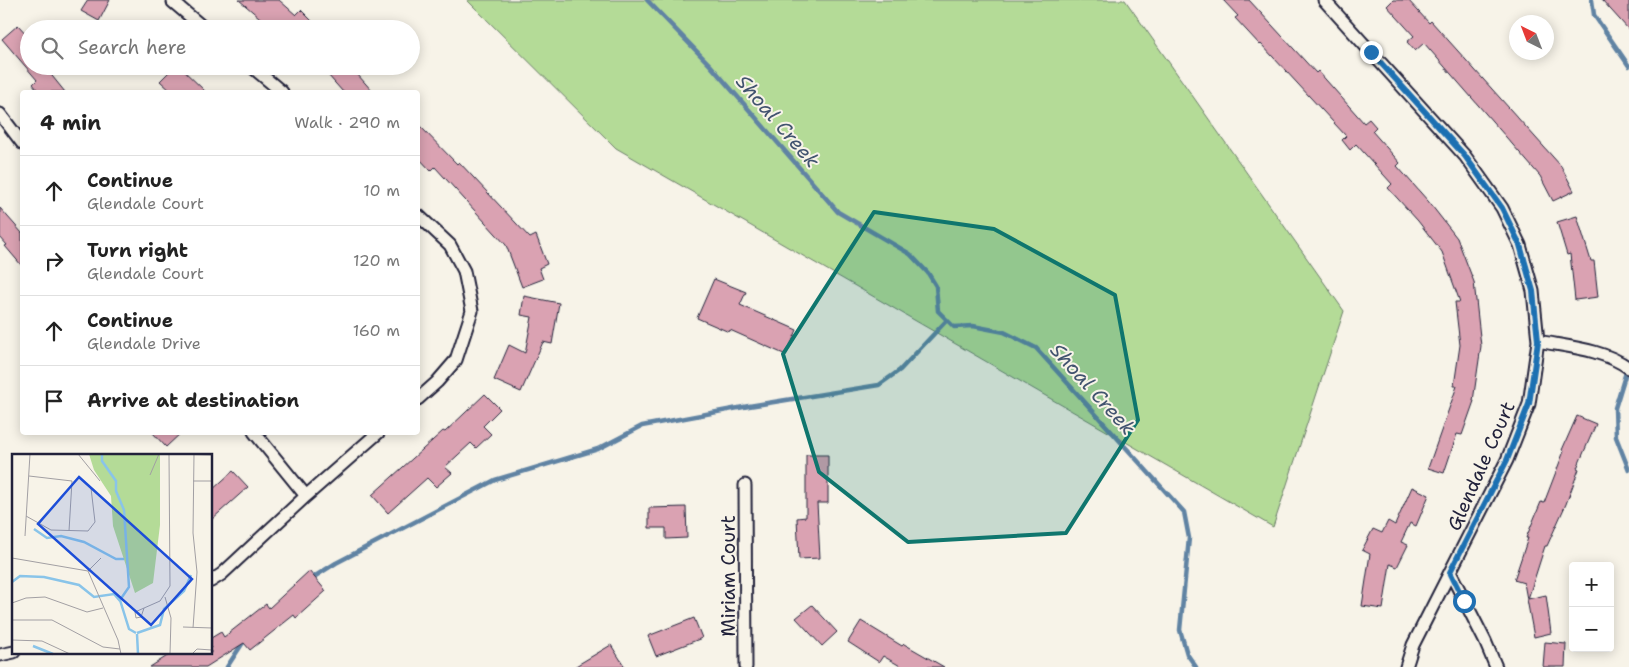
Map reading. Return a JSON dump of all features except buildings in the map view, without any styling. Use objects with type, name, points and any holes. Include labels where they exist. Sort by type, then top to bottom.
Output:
[{"type":"street","name":"Glendale Court","points":[[1324,0],[1465,156],[1502,208],[1520,245],[1533,291],[1538,341],[1529,404],[1507,460],[1413,645],[1406,667]]},
{"type":"street","points":[[173,2],[194,20]]},
{"type":"street","points":[[262,75],[280,90]]},
{"type":"street","points":[[0,114],[20,140]]},
{"type":"street","points":[[420,217],[450,246],[464,272],[472,311],[456,360],[420,397]]},
{"type":"street","points":[[1538,341],[1591,351],[1620,362],[1629,368]]},
{"type":"street","points":[[256,435],[306,496]]},
{"type":"street","points":[[212,580],[222,574],[376,435]]},
{"type":"street","name":"Miriam Court","points":[[745,485],[746,667]]},
{"type":"street","points":[[1450,572],[1496,667]]},
{"type":"highlighted area","points":[[874,212],[994,229],[1115,295],[1138,420],[1066,533],[908,542],[819,472],[783,354]]},
{"type":"green space","points":[[467,0],[1125,0],[1344,311],[1273,527],[616,148]]},
{"type":"waterway","name":"Shoal Creek","points":[[647,0],[710,65],[838,212],[910,254],[928,273],[936,286],[938,311],[954,327],[973,326],[1004,332],[1036,348],[1184,512],[1189,538],[1180,630],[1187,654],[1196,667]]},
{"type":"waterway","points":[[1592,0],[1594,15],[1629,66]]},
{"type":"waterway","points":[[309,580],[336,563],[495,480],[598,449],[642,426],[879,385],[900,370],[947,320]]},
{"type":"waterway","points":[[1627,369],[1615,408],[1616,437],[1629,470]]},
{"type":"waterway","points":[[227,667],[244,641]]},
{"type":"route","points":[[1371,52],[1465,156],[1502,208],[1520,245],[1533,291],[1538,341],[1529,404],[1507,460],[1450,572],[1464,601]]}]
